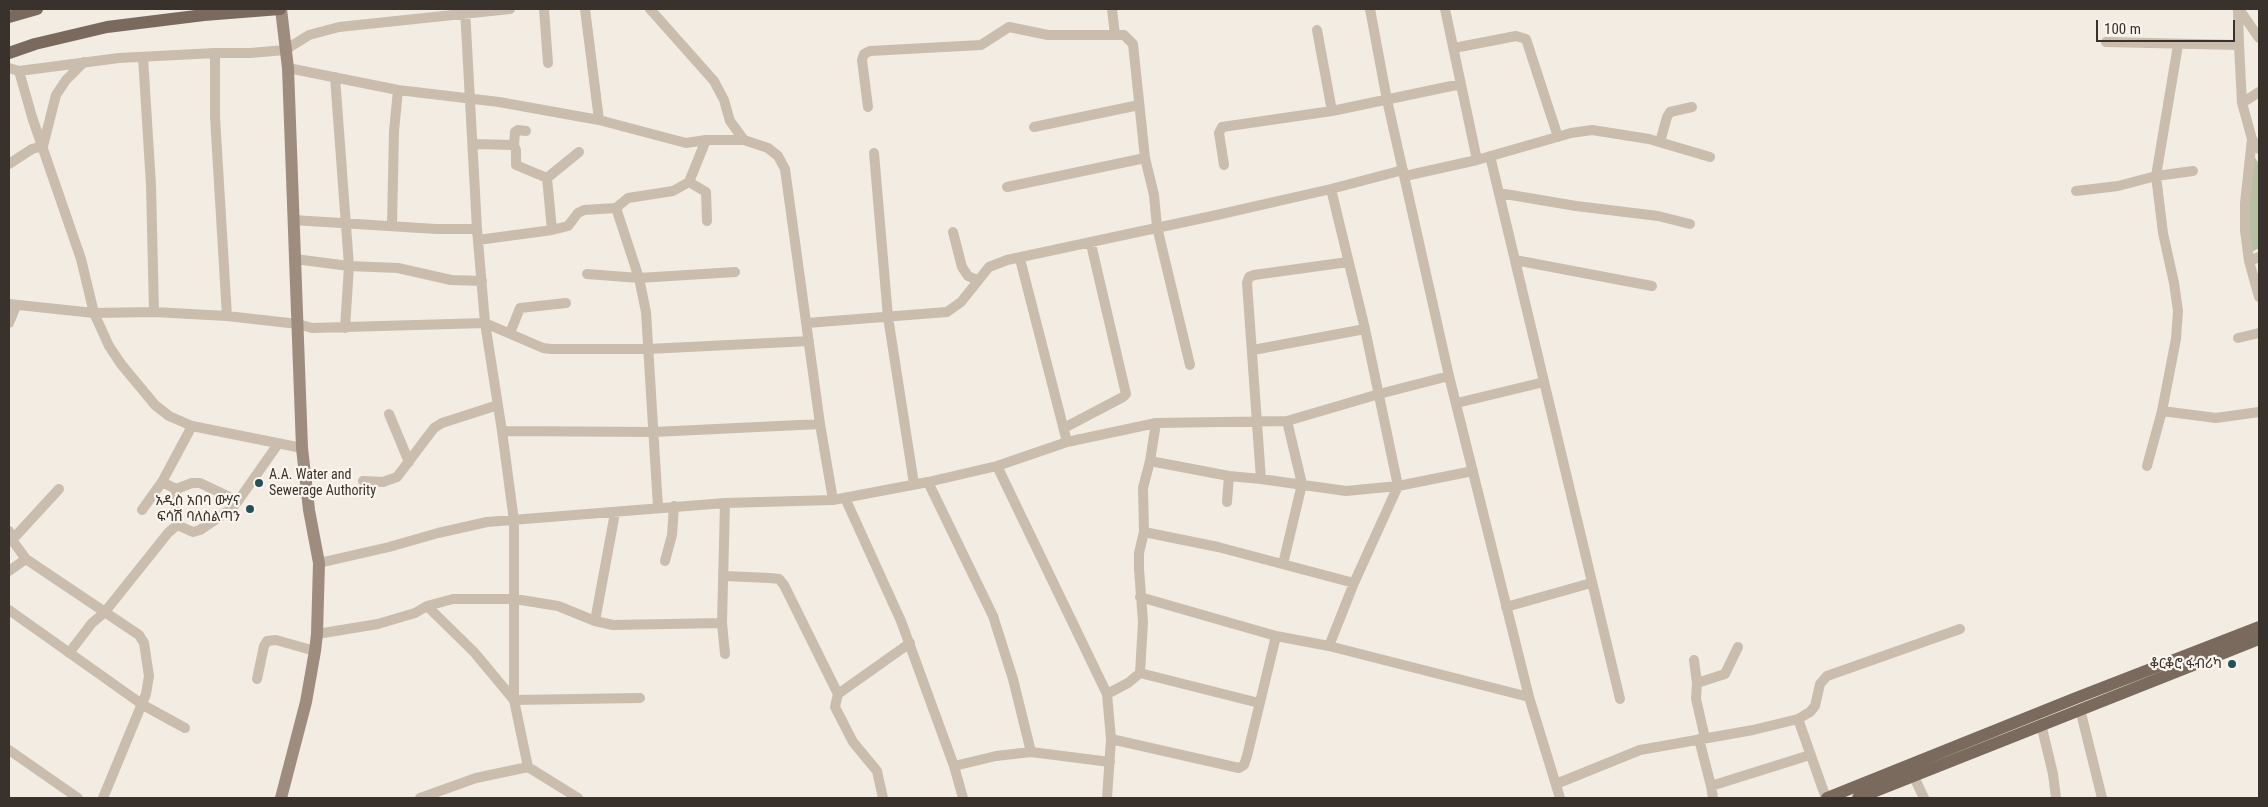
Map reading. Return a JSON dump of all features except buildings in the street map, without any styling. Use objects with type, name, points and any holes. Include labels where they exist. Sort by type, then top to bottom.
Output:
[{"type":"main road","points":[[9,17],[37,9]]},
{"type":"main road","points":[[9,54],[36,44],[107,27],[204,15],[280,9],[288,68],[302,448],[308,510],[319,563],[315,651],[306,702],[280,798]]},
{"type":"main road","points":[[1830,798],[2259,627]]},
{"type":"main road","points":[[1858,798],[2080,708],[2259,639]]},
{"type":"street","points":[[302,448],[192,426],[168,416],[139,387],[109,346],[94,313],[81,259],[43,146],[14,70],[119,58],[285,50],[309,35],[339,27],[465,11],[510,9]]},
{"type":"street","points":[[544,9],[548,63]]},
{"type":"street","points":[[585,9],[599,120]]},
{"type":"street","points":[[650,9],[714,81],[728,109],[730,121],[744,140]]},
{"type":"street","points":[[1112,9],[1115,35]]},
{"type":"street","points":[[1370,9],[1387,100],[1449,376],[1529,697],[1560,798]]},
{"type":"street","points":[[1445,9],[1476,160]]},
{"type":"street","points":[[2239,9],[2259,38]]},
{"type":"street","points":[[2239,9],[2242,103],[2252,139],[2259,149]]},
{"type":"street","points":[[465,11],[485,323],[514,521],[514,700],[528,768]]},
{"type":"street","points":[[868,107],[862,60],[864,54],[870,51],[980,45],[1009,27],[1048,35],[1124,36],[1132,44],[1145,158],[1154,195],[1157,227],[1190,366]]},
{"type":"street","points":[[1317,30],[1332,111]]},
{"type":"street","points":[[1454,48],[1516,36],[1526,39],[1558,137]]},
{"type":"street","points":[[2106,42],[2240,45]]},
{"type":"street","points":[[2147,466],[2162,411],[2176,339],[2178,311],[2163,233],[2156,176],[2178,45]]},
{"type":"street","points":[[215,52],[215,116],[227,316]]},
{"type":"street","points":[[143,57],[151,185],[154,312]]},
{"type":"street","points":[[43,146],[56,95],[66,80],[84,62]]},
{"type":"street","points":[[288,68],[398,90],[499,102],[599,120],[686,142],[744,140],[768,148],[778,156],[785,169],[820,424],[833,500]]},
{"type":"street","points":[[335,77],[349,266],[345,328]]},
{"type":"street","points":[[1224,165],[1219,134],[1222,127],[1332,111],[1387,100],[1402,94],[1461,84]]},
{"type":"street","points":[[392,225],[394,131],[398,90]]},
{"type":"street","points":[[2242,103],[2259,92]]},
{"type":"street","points":[[1034,127],[1139,105]]},
{"type":"street","points":[[1660,142],[1670,112],[1692,107]]},
{"type":"street","points":[[526,131],[520,130],[515,132],[516,165],[546,178]]},
{"type":"street","points":[[807,323],[947,312],[961,302],[989,267],[1007,260],[1091,244],[1157,227],[1404,173],[1476,160],[1558,137],[1592,130],[1660,142],[1710,157]]},
{"type":"street","points":[[2252,139],[2245,202],[2249,261],[2259,298]]},
{"type":"street","points":[[293,220],[392,225],[478,234],[552,230],[568,226],[584,210],[616,208],[628,198],[673,191],[689,182],[706,140]]},
{"type":"street","points":[[686,142],[698,158]]},
{"type":"street","points":[[473,144],[514,145]]},
{"type":"street","points":[[9,164],[32,149],[43,146]]},
{"type":"street","points":[[546,178],[579,152]]},
{"type":"street","points":[[874,153],[888,317],[914,484]]},
{"type":"street","points":[[1490,156],[1620,698]]},
{"type":"street","points":[[1007,187],[1145,158]]},
{"type":"street","points":[[2076,191],[2118,186],[2156,176],[2193,171]]},
{"type":"street","points":[[546,178],[552,230]]},
{"type":"street","points":[[689,182],[706,192],[707,221]]},
{"type":"street","points":[[1329,646],[1354,583],[1398,486],[1365,329],[1332,189]]},
{"type":"street","points":[[1499,193],[1576,206],[1658,216],[1690,224]]},
{"type":"street","points":[[616,208],[639,278],[646,312],[658,507]]},
{"type":"street","points":[[953,232],[962,267],[968,276],[977,280]]},
{"type":"street","points":[[1064,428],[1124,398],[1126,394],[1091,244]]},
{"type":"street","points":[[2249,261],[2259,257]]},
{"type":"street","points":[[1020,259],[1067,442]]},
{"type":"street","points":[[295,260],[349,266],[398,268],[451,280],[482,281]]},
{"type":"street","points":[[1515,260],[1652,286]]},
{"type":"street","points":[[1261,479],[1247,283],[1249,278],[1254,275],[1348,262]]},
{"type":"street","points":[[587,274],[639,278],[735,272]]},
{"type":"street","points":[[510,333],[520,308],[566,303]]},
{"type":"street","points":[[9,323],[13,305],[94,313],[154,312],[227,316],[298,324],[312,328],[485,323],[543,348],[551,349],[648,349],[809,341]]},
{"type":"street","points":[[1252,350],[1365,329]]},
{"type":"street","points":[[2238,338],[2259,333]]},
{"type":"street","points":[[319,563],[492,522],[615,513],[658,507],[833,500],[928,482],[998,466],[1067,442],[1156,423],[1287,421],[1449,376]]},
{"type":"street","points":[[1457,403],[1544,382]]},
{"type":"street","points":[[363,481],[390,481],[397,477],[434,428],[442,423],[498,405]]},
{"type":"street","points":[[2162,411],[2216,418],[2259,412]]},
{"type":"street","points":[[389,414],[409,462]]},
{"type":"street","points":[[1283,564],[1302,484],[1287,421]]},
{"type":"street","points":[[1107,694],[1128,683],[1140,673],[1143,622],[1140,597],[1139,553],[1144,532],[1143,488],[1150,461],[1156,423]]},
{"type":"street","points":[[502,432],[654,432],[820,424]]},
{"type":"street","points":[[142,510],[162,482],[192,426]]},
{"type":"street","points":[[177,526],[193,532],[200,530],[238,501],[278,444]]},
{"type":"street","points":[[1150,461],[1229,476],[1346,491],[1398,486],[1473,471]]},
{"type":"street","points":[[998,466],[1107,694],[1111,739],[1107,798]]},
{"type":"street","points":[[1227,502],[1229,476]]},
{"type":"street","points":[[162,482],[176,489],[192,483],[200,483],[238,501]]},
{"type":"street","points":[[928,482],[993,616],[1013,679],[1031,752]]},
{"type":"street","points":[[59,489],[11,536],[26,559],[139,636],[144,643],[149,676],[142,706],[103,798]]},
{"type":"street","points":[[176,489],[177,526]]},
{"type":"street","points":[[845,498],[910,643],[954,766],[963,798]]},
{"type":"street","points":[[725,503],[722,623],[725,654]]},
{"type":"street","points":[[665,561],[672,535],[674,506]]},
{"type":"street","points":[[595,621],[615,513]]},
{"type":"street","points":[[69,653],[92,623],[104,613],[168,533],[177,526]]},
{"type":"street","points":[[1144,532],[1218,547],[1354,583]]},
{"type":"street","points":[[9,571],[26,559]]},
{"type":"street","points":[[724,576],[778,579],[784,584],[838,694],[835,707],[854,742],[877,771],[883,798]]},
{"type":"street","points":[[1506,607],[1591,583]]},
{"type":"street","points":[[1140,597],[1276,636],[1329,646],[1529,697]]},
{"type":"street","points":[[317,634],[378,624],[415,613],[427,606],[453,598],[515,598],[558,606],[595,621],[613,625],[722,623]]},
{"type":"street","points":[[427,606],[474,652],[514,700]]},
{"type":"street","points":[[9,610],[142,706],[185,728]]},
{"type":"street","points":[[1556,784],[1640,750],[1753,730],[1798,719],[1810,712],[1815,706],[1820,684],[1827,676],[1960,629]]},
{"type":"street","points":[[1111,739],[1239,768],[1244,765],[1276,636]]},
{"type":"street","points":[[257,679],[264,646],[267,641],[276,640],[315,651]]},
{"type":"street","points":[[838,694],[910,643]]},
{"type":"street","points":[[1697,684],[1725,674],[1738,647]]},
{"type":"street","points":[[1694,660],[1697,684],[1696,699],[1713,798]]},
{"type":"street","points":[[1140,673],[1259,702]]},
{"type":"street","points":[[514,700],[640,698]]},
{"type":"street","points":[[2080,708],[2102,798]]},
{"type":"street","points":[[1798,719],[1810,755],[1830,798]]},
{"type":"street","points":[[2041,724],[2054,774],[2056,798]]},
{"type":"street","points":[[9,750],[78,798]]},
{"type":"street","points":[[954,766],[996,756],[1031,752],[1110,762]]},
{"type":"street","points":[[1710,786],[1810,755]]},
{"type":"street","points":[[420,798],[476,778],[528,768],[578,798]]},
{"type":"street","points":[[1914,776],[1924,798]]},
{"type":"green space","points":[[2254,156],[2259,164],[2259,248],[2248,254],[2246,235]]},
{"type":"place","name":"A.A. Water and Sewerage Authority","points":[[259,483]]},
{"type":"place","name":"አዲስ አበባ ውሃና ፍሳሽ ባለስልጣን","points":[[250,509]]},
{"type":"place","name":"ቆርቆሮ ፋብሪካ","points":[[2232,664]]}]
